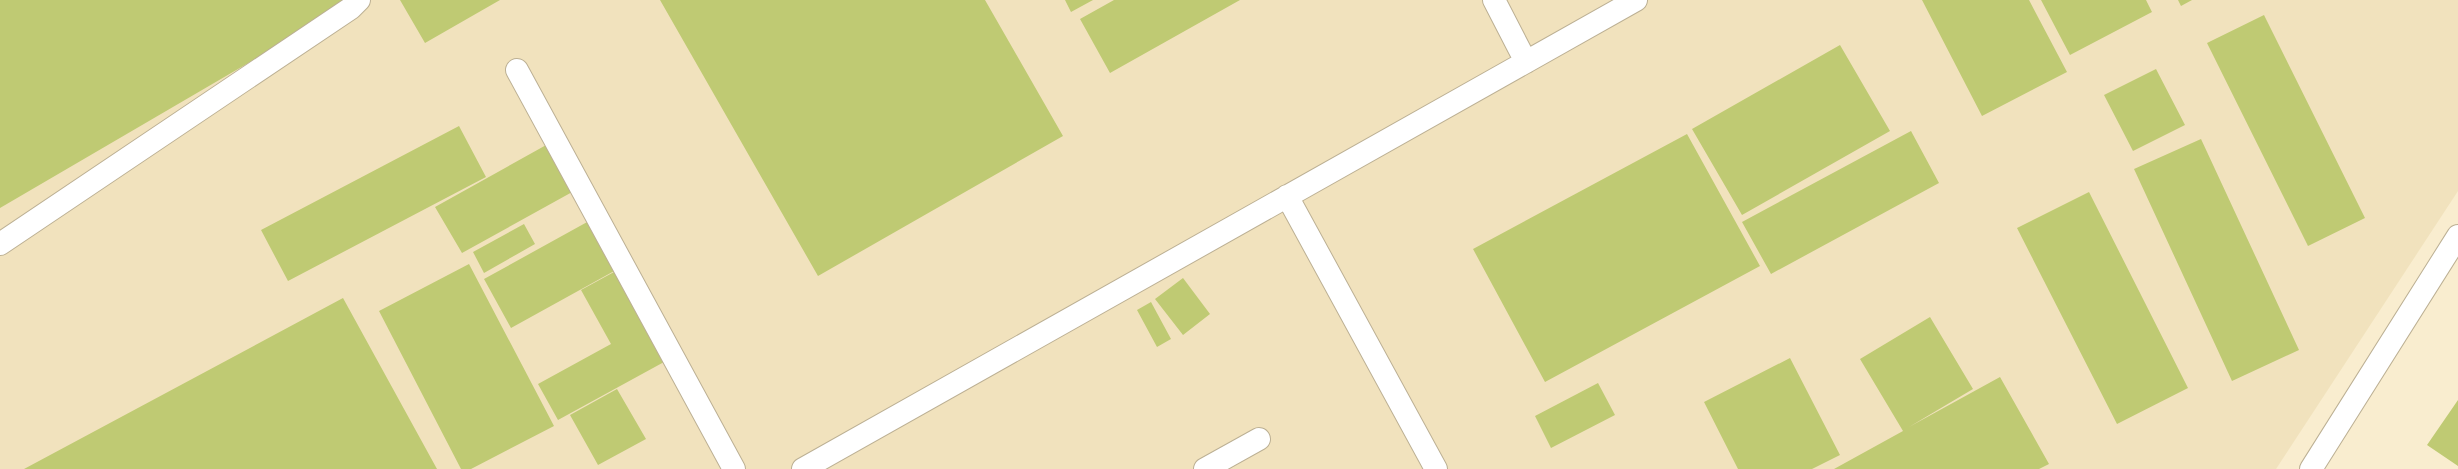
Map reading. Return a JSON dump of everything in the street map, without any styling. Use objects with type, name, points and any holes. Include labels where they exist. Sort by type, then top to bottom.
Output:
[{"type":"street","points":[[0,244],[338,17],[359,0]]},
{"type":"street","points":[[1494,0],[1526,62]]},
{"type":"street","points":[[803,469],[1636,0]]},
{"type":"street","points":[[517,70],[734,469]]},
{"type":"street","points":[[1287,196],[1436,469]]},
{"type":"street","points":[[2311,469],[2458,236]]},
{"type":"street","points":[[1205,469],[1259,440]]},
{"type":"shaded area","points":[[0,0],[2458,0],[2458,191],[2276,469],[0,469]]},
{"type":"building","points":[[0,0],[349,0],[351,3],[0,208]]},
{"type":"building","points":[[400,0],[500,0],[425,43]]},
{"type":"building","points":[[660,0],[985,0],[1063,136],[818,276]]},
{"type":"building","points":[[1065,0],[1093,0],[1071,12]]},
{"type":"building","points":[[1114,0],[1240,0],[1110,73],[1080,19]]},
{"type":"building","points":[[1922,0],[2029,0],[2067,72],[1982,116]]},
{"type":"building","points":[[2041,0],[2146,0],[2152,12],[2070,55]]},
{"type":"building","points":[[2178,0],[2192,0],[2181,6]]},
{"type":"building","points":[[2264,15],[2365,218],[2308,246],[2207,43]]},
{"type":"building","points":[[1840,45],[1890,131],[1742,215],[1692,129]]},
{"type":"building","points":[[2156,69],[2185,125],[2133,151],[2104,95]]},
{"type":"building","points":[[459,126],[486,177],[288,281],[261,230]]},
{"type":"building","points":[[1911,131],[1939,183],[1771,274],[1742,222]]},
{"type":"building","points":[[1687,134],[1760,266],[1545,382],[1473,249]]},
{"type":"building","points":[[2201,139],[2299,350],[2232,381],[2134,169]]},
{"type":"building","points":[[548,144],[574,191],[462,253],[435,207]]},
{"type":"building","points":[[2089,192],[2188,388],[2117,424],[2017,228]]},
{"type":"building","points":[[589,221],[616,270],[511,328],[484,279]]},
{"type":"building","points":[[524,224],[535,244],[484,273],[473,252]]},
{"type":"building","points":[[469,264],[554,426],[471,469],[461,469],[379,311]]},
{"type":"building","points":[[614,272],[664,362],[558,420],[538,384],[611,344],[581,290]]},
{"type":"building","points":[[1183,278],[1210,314],[1183,335],[1155,299]]},
{"type":"building","points":[[343,298],[437,469],[24,469]]},
{"type":"building","points":[[1151,302],[1171,339],[1157,347],[1137,310]]},
{"type":"building","points":[[1930,317],[1973,389],[1909,427],[2000,377],[2049,464],[2039,469],[1834,469],[1903,431],[1860,359]]},
{"type":"building","points":[[1790,358],[1840,455],[1812,469],[1738,469],[1704,402]]},
{"type":"building","points":[[1598,383],[1615,415],[1551,448],[1535,416]]},
{"type":"building","points":[[617,389],[646,439],[598,465],[570,415]]},
{"type":"building","points":[[2458,400],[2458,466],[2427,445]]}]
